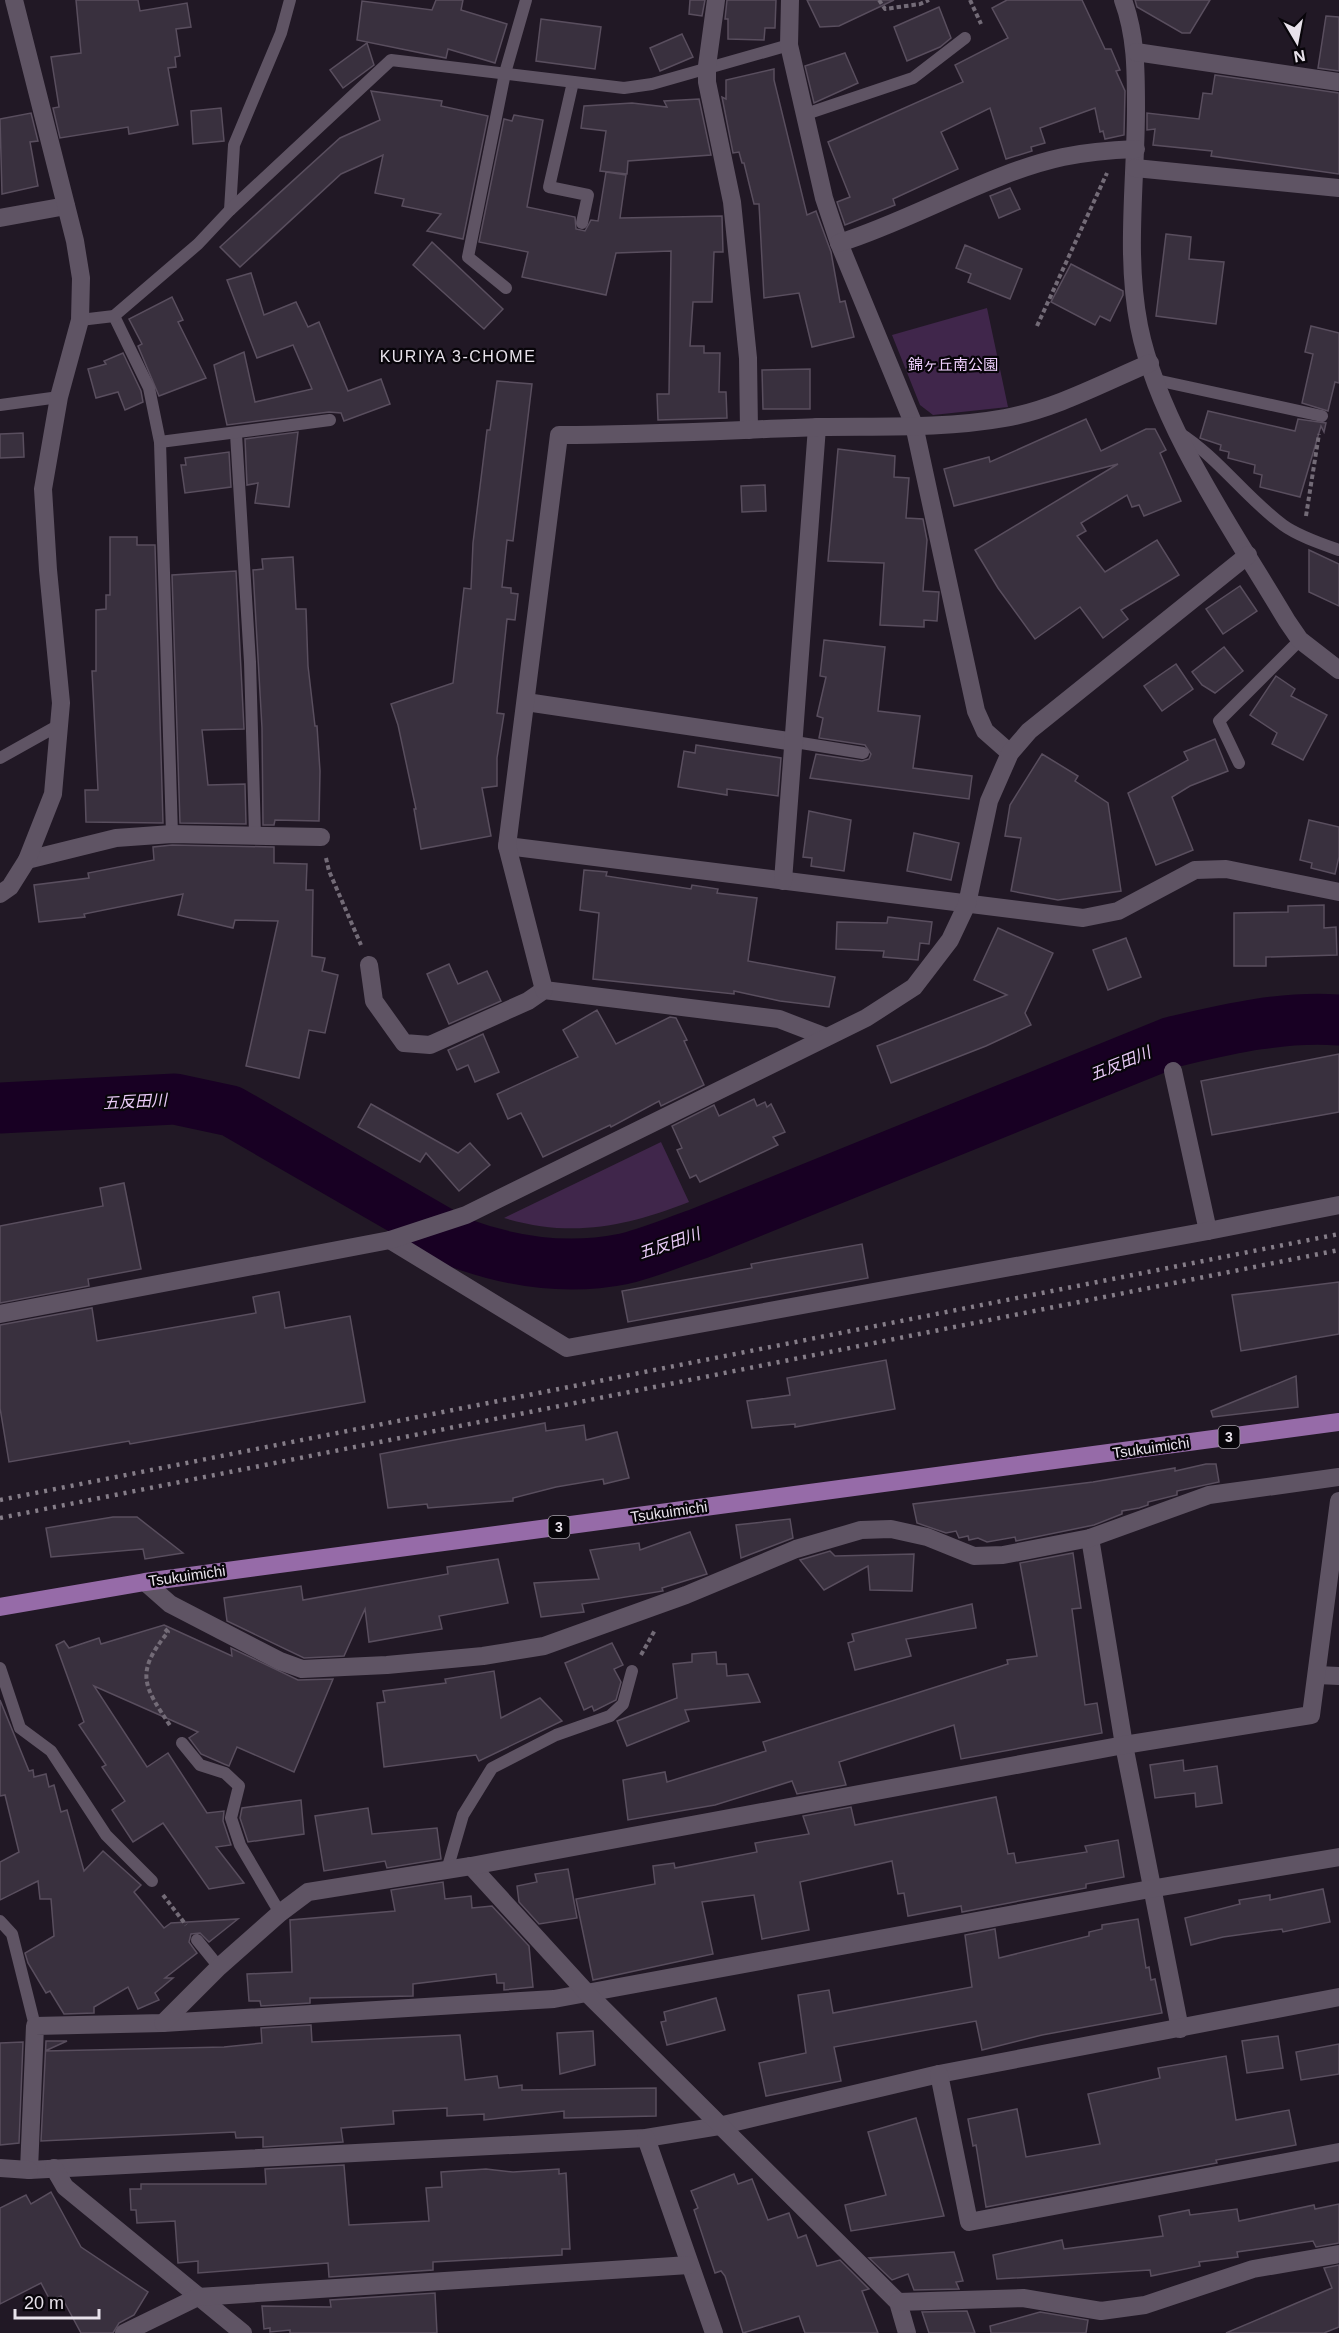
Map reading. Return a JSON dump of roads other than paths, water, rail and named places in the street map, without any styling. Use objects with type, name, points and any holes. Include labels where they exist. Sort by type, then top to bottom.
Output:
[{"type":"main road","name":"Tsukuimichi","points":[[0,1607],[145,1582],[1339,1422]]},
{"type":"street","points":[[0,894],[10,887],[27,860],[53,794],[61,703],[43,489],[59,397],[80,320],[81,278],[66,206],[14,0]]},
{"type":"street","points":[[716,0],[707,66],[732,202],[748,358],[749,429]]},
{"type":"street","points":[[790,0],[789,45],[824,198],[839,243],[914,425],[976,711],[985,731],[1010,753]]},
{"type":"street","points":[[1123,0],[1136,52],[1127,150],[1135,168],[1132,204],[1133,266],[1139,325],[1153,372],[1175,429],[1300,640],[1339,670]]},
{"type":"street","points":[[1136,52],[1339,82]]},
{"type":"street","points":[[839,243],[879,231],[1016,172],[1061,158],[1127,150]]},
{"type":"street","points":[[1135,168],[1339,188]]},
{"type":"street","points":[[0,218],[66,206]]},
{"type":"street","points":[[544,990],[507,846],[559,435],[649,435],[749,429],[954,424],[1006,418],[1153,372]]},
{"type":"street","points":[[783,881],[817,428]]},
{"type":"street","points":[[0,1314],[390,1240],[466,1215],[866,1018],[914,987],[950,940],[967,904],[989,801],[1010,753],[1029,731],[1248,555]]},
{"type":"street","points":[[526,702],[795,742]]},
{"type":"street","points":[[27,860],[116,838],[172,834],[321,837]]},
{"type":"street","points":[[507,846],[1083,918],[1118,911],[1195,870],[1226,869],[1339,891]]},
{"type":"street","points":[[369,965],[374,1001],[404,1043],[430,1045],[528,1001],[544,990],[779,1019],[826,1037]]},
{"type":"street","points":[[1173,1071],[1208,1232]]},
{"type":"street","points":[[390,1240],[567,1348],[1208,1232],[1339,1205]]},
{"type":"street","points":[[145,1582],[170,1604],[280,1661],[302,1669],[387,1665],[483,1656],[544,1646],[686,1595],[796,1549],[861,1530],[891,1529],[927,1537],[974,1556],[1003,1555],[1090,1538],[1209,1495],[1339,1477]]},
{"type":"street","points":[[163,2023],[219,1967],[280,1913],[308,1892],[471,1866],[1124,1745],[1311,1715],[1339,1501]]},
{"type":"street","points":[[1090,1538],[1150,1889],[1180,2029]]},
{"type":"street","points":[[1317,1675],[1339,1676]]},
{"type":"street","points":[[28,2170],[35,2026],[163,2023],[554,2000],[1150,1889],[1339,1857]]},
{"type":"street","points":[[471,1866],[588,1994],[898,2302],[907,2333]]},
{"type":"street","points":[[0,2168],[28,2170],[646,2138],[719,2126],[939,2074],[1339,1997]]},
{"type":"street","points":[[939,2074],[969,2222],[1339,2152]]},
{"type":"street","points":[[646,2138],[714,2333]]},
{"type":"street","points":[[54,2168],[65,2187],[243,2333]]},
{"type":"street","points":[[898,2302],[1023,2298],[1101,2311],[1145,2305],[1253,2269],[1339,2254]]},
{"type":"street","points":[[124,2333],[198,2297],[690,2265]]},
{"type":"lane","points":[[230,210],[234,145],[280,33],[290,0]]},
{"type":"lane","points":[[506,288],[468,256],[505,73],[526,0]]},
{"type":"lane","points":[[806,114],[913,78],[965,38]]},
{"type":"lane","points":[[80,320],[114,316],[198,244],[230,210],[391,60],[624,88],[652,84],[707,66],[789,45]]},
{"type":"lane","points":[[573,82],[549,187],[588,195],[582,223]]},
{"type":"lane","points":[[114,316],[149,388],[160,442],[172,834]]},
{"type":"lane","points":[[1153,372],[1322,416]]},
{"type":"lane","points":[[0,405],[59,397]]},
{"type":"lane","points":[[160,442],[236,434],[330,420]]},
{"type":"lane","points":[[1175,429],[1201,446],[1251,497],[1285,527],[1339,550]]},
{"type":"lane","points":[[236,434],[250,662],[255,835]]},
{"type":"lane","points":[[1239,763],[1220,721],[1300,640]]},
{"type":"lane","points":[[0,758],[59,725]]},
{"type":"lane","points":[[795,742],[863,753]]},
{"type":"lane","points":[[0,1668],[20,1728],[51,1751],[106,1835],[152,1881]]},
{"type":"lane","points":[[447,1870],[463,1815],[492,1768],[556,1735],[610,1716],[623,1704],[632,1671]]},
{"type":"lane","points":[[182,1743],[200,1765],[225,1773],[239,1786],[231,1818],[240,1845],[280,1913]]},
{"type":"lane","points":[[0,1921],[12,1934],[35,2026]]},
{"type":"lane","points":[[197,1940],[219,1967]]},
{"type":"waterway","name":"五反田川","points":[[0,1108],[175,1099],[231,1111],[460,1243],[520,1259],[582,1264],[633,1257],[698,1234],[1172,1042],[1234,1028],[1275,1022],[1339,1020]]},
{"type":"railway","points":[[0,1500],[1339,1234]]},
{"type":"railway","points":[[0,1518],[1339,1250]]},
{"type":"district","name":"KURIYA 3-CHOME","points":[[458,356]]},
{"type":"park label","name":"錦ヶ丘南公園","points":[[953,365]]}]
